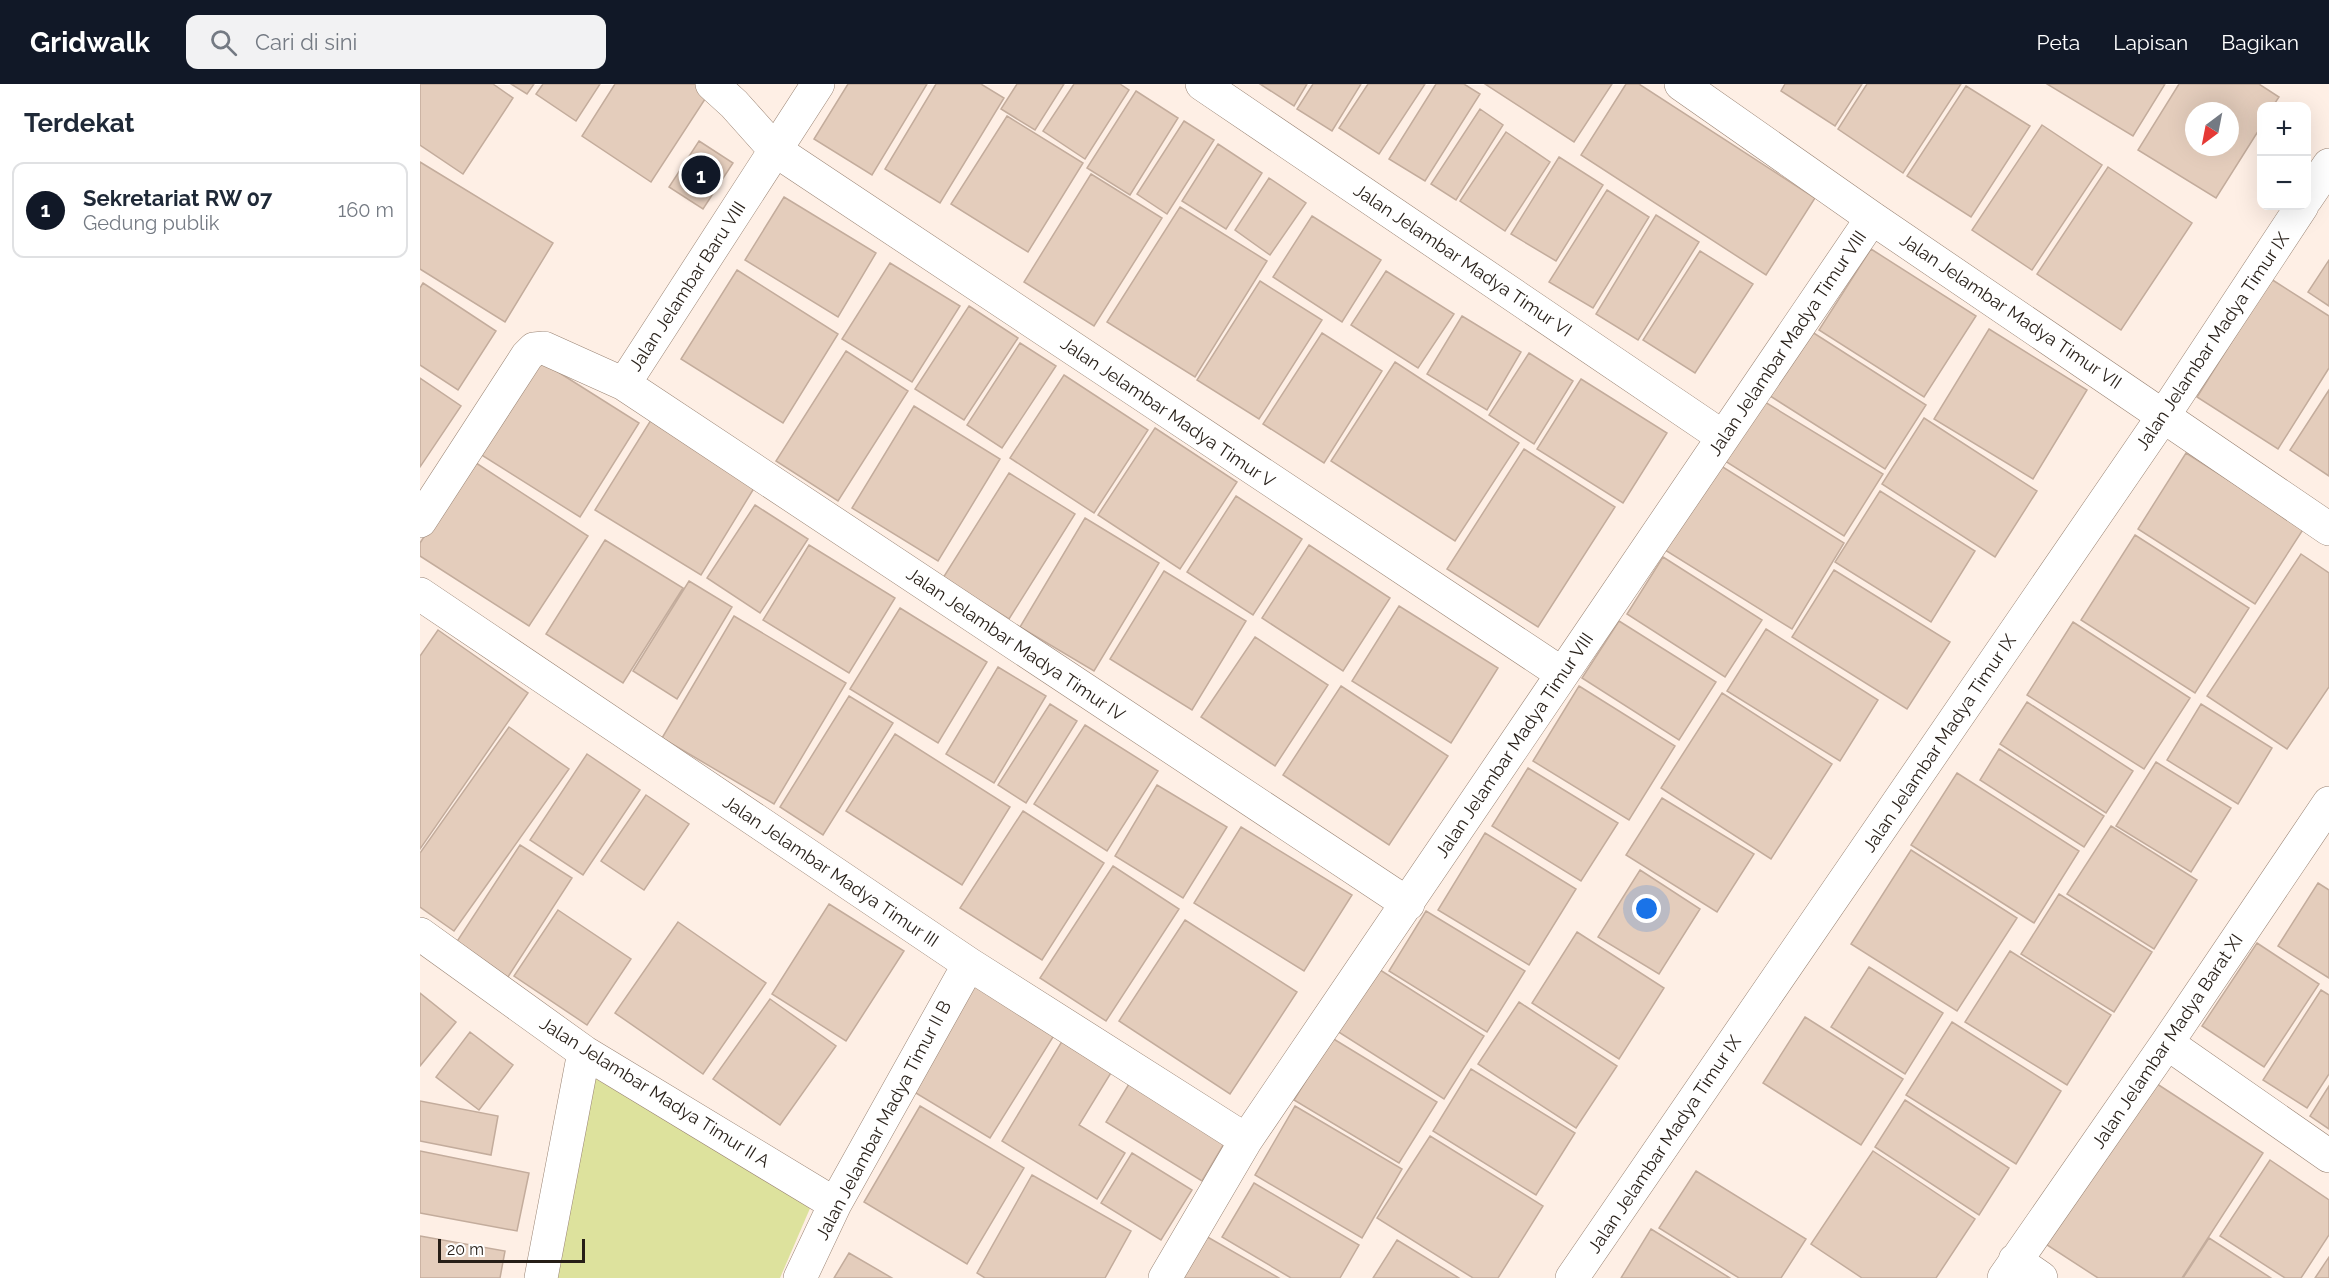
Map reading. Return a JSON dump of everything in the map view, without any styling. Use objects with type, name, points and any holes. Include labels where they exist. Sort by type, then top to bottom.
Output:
[{"type":"street","name":"Jalan Jelambar Madya Timur V","points":[[712,84],[734,104],[775,150],[1561,674]]},
{"type":"street","name":"Jalan Jelambar Baru VIII","points":[[420,521],[527,356],[534,349],[544,348],[624,384],[818,84]]},
{"type":"street","name":"Jalan Jelambar Madya Timur VI","points":[[1202,84],[1723,437]]},
{"type":"street","name":"Jalan Jelambar Madya Timur VII","points":[[1681,84],[1872,218],[2329,529]]},
{"type":"street","points":[[2311,193],[2329,165]]},
{"type":"street","name":"Jalan Jelambar Madya Timur IX","points":[[1572,1278],[2164,415],[2299,210]]},
{"type":"street","name":"Jalan Jelambar Madya Timur VIII","points":[[1165,1278],[1246,1140],[1872,218]]},
{"type":"street","name":"Jalan Jelambar Madya Timur IV","points":[[624,384],[1408,904]]},
{"type":"street","name":"Jalan Jelambar Madya Timur III","points":[[420,594],[969,964],[1246,1140]]},
{"type":"street","name":"Jalan Jelambar Madya Barat XI","points":[[2020,1272],[2167,1043],[2320,837],[2329,803]]},
{"type":"street","name":"Jalan Jelambar Madya Timur II A","points":[[420,934],[584,1052],[835,1204]]},
{"type":"street","name":"Jalan Jelambar Madya Timur II B","points":[[800,1278],[835,1204],[969,964]]},
{"type":"street","points":[[2167,1043],[2329,1156]]},
{"type":"street","points":[[541,1278],[584,1052]]},
{"type":"green space","points":[[593,1077],[811,1206],[780,1278],[548,1278]]},
{"type":"building","points":[[420,84],[493,84],[513,98],[463,174],[420,145]]},
{"type":"building","points":[[511,84],[534,84],[527,94]]},
{"type":"building","points":[[543,84],[600,84],[576,121],[536,94]]},
{"type":"building","points":[[615,84],[695,84],[709,93],[651,182],[582,136]]},
{"type":"building","points":[[848,84],[927,84],[872,175],[814,139]]},
{"type":"building","points":[[936,84],[981,84],[1004,98],[940,203],[885,169]]},
{"type":"building","points":[[1017,84],[1064,84],[1035,130],[1001,109]]},
{"type":"building","points":[[1074,84],[1120,84],[1129,90],[1085,159],[1043,131]]},
{"type":"building","points":[[1260,84],[1307,84],[1294,106]]},
{"type":"building","points":[[1313,84],[1361,84],[1332,131],[1297,109]]},
{"type":"building","points":[[1368,84],[1425,84],[1379,154],[1339,128]]},
{"type":"building","points":[[1436,84],[1464,84],[1480,94],[1425,181],[1389,159]]},
{"type":"building","points":[[1485,84],[1612,84],[1574,142]]},
{"type":"building","points":[[1626,84],[1639,84],[1815,198],[1766,275],[1581,155]]},
{"type":"building","points":[[1785,84],[1862,84],[1835,126],[1781,91]]},
{"type":"building","points":[[1867,84],[1961,84],[1903,173],[1838,129]]},
{"type":"building","points":[[2047,84],[2165,84],[2133,136]]},
{"type":"building","points":[[2179,84],[2259,84],[2279,97],[2276,102],[2257,102],[2257,133],[2216,198],[2138,150]]},
{"type":"building","points":[[1966,86],[2030,126],[1971,217],[1907,176]]},
{"type":"building","points":[[1136,91],[1178,118],[1130,195],[1087,168]]},
{"type":"building","points":[[1480,109],[1503,125],[1456,200],[1431,184]]},
{"type":"building","points":[[1007,116],[1083,163],[1028,252],[951,204]]},
{"type":"building","points":[[1184,121],[1214,140],[1167,214],[1137,194]]},
{"type":"building","points":[[2042,125],[2102,165],[2032,270],[1972,230]]},
{"type":"building","points":[[1506,132],[1550,162],[1505,231],[1460,201]]},
{"type":"building","points":[[699,141],[733,163],[703,209],[669,187]]},
{"type":"building","points":[[1218,144],[1262,173],[1226,229],[1182,201]]},
{"type":"building","points":[[1559,157],[1603,185],[1556,261],[1511,234]]},
{"type":"building","points":[[420,162],[553,243],[505,322],[420,269]]},
{"type":"building","points":[[2108,167],[2192,223],[2121,330],[2037,274]]},
{"type":"building","points":[[1091,174],[1162,218],[1094,326],[1024,282]]},
{"type":"building","points":[[1269,178],[1306,203],[1270,255],[1235,230]]},
{"type":"building","points":[[1607,190],[1649,217],[1593,308],[1549,282]]},
{"type":"building","points":[[784,197],[876,253],[838,317],[745,260]]},
{"type":"building","points":[[1180,207],[1267,261],[1195,377],[1107,322]]},
{"type":"building","points":[[1656,215],[1699,242],[1638,340],[1596,314]]},
{"type":"building","points":[[1312,216],[1381,260],[1342,322],[1273,277]]},
{"type":"building","points":[[1871,249],[1976,316],[1924,397],[1819,330]]},
{"type":"building","points":[[1700,251],[1753,284],[1695,373],[1643,340]]},
{"type":"building","points":[[2329,260],[2329,306],[2308,292]]},
{"type":"building","points":[[890,263],[960,306],[912,382],[842,339]]},
{"type":"building","points":[[737,270],[838,334],[783,423],[681,359]]},
{"type":"building","points":[[1386,271],[1454,314],[1418,368],[1351,325]]},
{"type":"building","points":[[2271,279],[2329,316],[2329,368],[2278,449],[2197,397]]},
{"type":"building","points":[[1260,281],[1322,320],[1259,419],[1197,380]]},
{"type":"building","points":[[423,283],[496,331],[458,390],[420,365],[420,288]]},
{"type":"building","points":[[969,306],[1018,338],[964,420],[915,389]]},
{"type":"building","points":[[1462,316],[1521,352],[1487,410],[1427,374]]},
{"type":"building","points":[[1989,329],[2087,390],[2033,479],[1934,419]]},
{"type":"building","points":[[1809,330],[1926,405],[1885,469],[1767,394]]},
{"type":"building","points":[[1322,333],[1382,371],[1324,463],[1263,424]]},
{"type":"building","points":[[1020,343],[1056,366],[1002,448],[967,425]]},
{"type":"building","points":[[846,351],[908,391],[838,501],[776,461]]},
{"type":"building","points":[[1529,353],[1573,381],[1534,444],[1489,415]]},
{"type":"building","points":[[539,360],[639,423],[580,517],[480,454]]},
{"type":"building","points":[[1395,362],[1519,443],[1455,541],[1331,461]]},
{"type":"building","points":[[1064,375],[1148,430],[1094,513],[1010,458]]},
{"type":"building","points":[[420,378],[461,406],[420,467]]},
{"type":"building","points":[[1581,379],[1667,433],[1623,503],[1537,449]]},
{"type":"building","points":[[2329,390],[2329,476],[2290,450]]},
{"type":"building","points":[[1755,396],[1883,474],[1844,536],[1714,454]]},
{"type":"building","points":[[914,406],[1000,459],[938,561],[852,508]]},
{"type":"building","points":[[1924,418],[2037,491],[1995,557],[1882,484]]},
{"type":"building","points":[[651,420],[756,485],[701,575],[595,510]]},
{"type":"building","points":[[1155,428],[1237,482],[1180,569],[1098,515]]},
{"type":"building","points":[[1524,449],[1615,507],[1538,627],[1447,569]]},
{"type":"building","points":[[2186,453],[2304,528],[2255,604],[2138,529]]},
{"type":"building","points":[[1710,459],[1844,543],[1792,629],[1657,545]]},
{"type":"building","points":[[473,461],[588,536],[529,626],[420,556],[420,543]]},
{"type":"building","points":[[1009,473],[1075,514],[1009,619],[943,578]]},
{"type":"building","points":[[1880,491],[1975,551],[1931,622],[1835,562]]},
{"type":"building","points":[[1236,496],[1302,539],[1253,615],[1187,572]]},
{"type":"building","points":[[755,505],[808,539],[760,613],[707,578]]},
{"type":"building","points":[[1085,518],[1159,563],[1094,671],[1020,627]]},
{"type":"building","points":[[2135,535],[2249,608],[2195,693],[2081,620]]},
{"type":"building","points":[[605,540],[683,588],[623,683],[546,634]]},
{"type":"building","points":[[809,545],[895,598],[849,673],[763,620]]},
{"type":"building","points":[[1309,545],[1390,598],[1343,671],[1262,618]]},
{"type":"building","points":[[2301,554],[2329,573],[2329,687],[2287,749],[2207,696]]},
{"type":"building","points":[[1663,557],[1762,620],[1725,677],[1627,614]]},
{"type":"building","points":[[1834,570],[1950,642],[1907,709],[1792,637]]},
{"type":"building","points":[[1164,571],[1246,621],[1192,710],[1110,659]]},
{"type":"building","points":[[689,581],[732,607],[677,699],[633,671]]},
{"type":"building","points":[[1399,606],[1498,668],[1451,743],[1352,681]]},
{"type":"building","points":[[900,608],[987,662],[938,743],[850,689]]},
{"type":"building","points":[[734,616],[846,683],[774,804],[662,738]]},
{"type":"building","points":[[1619,621],[1716,682],[1679,740],[1582,678]]},
{"type":"building","points":[[2073,622],[2190,698],[2144,769],[2027,695]]},
{"type":"building","points":[[1766,629],[1878,700],[1840,761],[1727,691]]},
{"type":"building","points":[[438,630],[528,693],[420,849],[420,656]]},
{"type":"building","points":[[1255,637],[1328,685],[1275,766],[1201,717]]},
{"type":"building","points":[[998,667],[1046,696],[994,783],[946,754]]},
{"type":"building","points":[[1341,686],[1448,756],[1389,845],[1283,775]]},
{"type":"building","points":[[1579,686],[1675,746],[1629,820],[1533,761]]},
{"type":"building","points":[[1722,693],[1832,764],[1771,859],[1661,788]]},
{"type":"building","points":[[849,696],[893,723],[823,835],[780,807]]},
{"type":"building","points":[[2027,702],[2133,771],[2106,813],[2000,744]]},
{"type":"building","points":[[1050,704],[1077,721],[1026,803],[998,785]]},
{"type":"building","points":[[2201,704],[2272,748],[2238,804],[2167,760]]},
{"type":"building","points":[[1085,725],[1158,771],[1107,851],[1034,804]]},
{"type":"building","points":[[509,727],[569,769],[454,931],[420,907],[420,853]]},
{"type":"building","points":[[895,734],[1010,807],[962,885],[846,811]]},
{"type":"building","points":[[1999,749],[2104,816],[2084,847],[1980,780]]},
{"type":"building","points":[[587,754],[640,790],[583,875],[530,840]]},
{"type":"building","points":[[2156,762],[2231,808],[2191,872],[2116,826]]},
{"type":"building","points":[[1528,768],[1618,823],[1581,881],[1492,826]]},
{"type":"building","points":[[1957,773],[2079,851],[2034,923],[1911,845]]},
{"type":"building","points":[[1157,785],[1227,827],[1183,898],[1115,856]]},
{"type":"building","points":[[646,795],[689,824],[644,890],[601,861]]},
{"type":"building","points":[[1662,798],[1754,854],[1717,912],[1626,855]]},
{"type":"building","points":[[1023,811],[1104,863],[1042,960],[960,908]]},
{"type":"building","points":[[2111,826],[2197,880],[2154,949],[2067,894]]},
{"type":"building","points":[[1241,827],[1352,895],[1304,971],[1194,903]]},
{"type":"building","points":[[1485,833],[1576,889],[1529,965],[1438,910]]},
{"type":"building","points":[[520,845],[572,878],[506,980],[454,946]]},
{"type":"building","points":[[1911,850],[2017,918],[1957,1011],[1851,944]]},
{"type":"building","points":[[1113,866],[1179,909],[1106,1021],[1040,978]]},
{"type":"building","points":[[1640,870],[1700,909],[1659,974],[1598,937]]},
{"type":"building","points":[[2318,883],[2329,890],[2329,978],[2278,946]]},
{"type":"building","points":[[2059,894],[2152,952],[2114,1012],[2021,954]]},
{"type":"building","points":[[829,904],[904,951],[846,1041],[772,994]]},
{"type":"building","points":[[558,910],[631,959],[587,1025],[514,976]]},
{"type":"building","points":[[1426,911],[1525,971],[1487,1032],[1389,971]]},
{"type":"building","points":[[1185,920],[1297,992],[1230,1094],[1119,1021]]},
{"type":"building","points":[[678,922],[766,983],[703,1074],[615,1013]]},
{"type":"building","points":[[1577,932],[1664,988],[1619,1059],[1532,1003]]},
{"type":"building","points":[[2257,943],[2319,984],[2264,1067],[2202,1026]]},
{"type":"building","points":[[2010,951],[2111,1015],[2067,1085],[1965,1022]]},
{"type":"building","points":[[1869,967],[1943,1013],[1905,1074],[1831,1027]]},
{"type":"building","points":[[1377,968],[1484,1036],[1444,1099],[1337,1031]]},
{"type":"building","points":[[972,978],[1058,1029],[990,1138],[906,1087]]},
{"type":"building","points":[[2321,990],[2329,995],[2329,1074],[2307,1108],[2263,1080]]},
{"type":"building","points":[[420,993],[456,1022],[420,1066]]},
{"type":"building","points":[[770,999],[836,1046],[780,1125],[713,1079]]},
{"type":"building","points":[[1519,1002],[1617,1066],[1576,1128],[1478,1064]]},
{"type":"building","points":[[1805,1017],[1903,1079],[1861,1145],[1763,1083]]},
{"type":"building","points":[[1952,1022],[2061,1091],[2016,1164],[1906,1095]]},
{"type":"building","points":[[470,1032],[513,1065],[479,1110],[436,1077]]},
{"type":"building","points":[[1067,1033],[1117,1063],[1079,1125],[1125,1153],[1097,1199],[1002,1141]]},
{"type":"building","points":[[1332,1038],[1437,1102],[1399,1163],[1294,1100]]},
{"type":"building","points":[[1471,1069],[1575,1133],[1536,1195],[1433,1131]]},
{"type":"building","points":[[2148,1078],[2263,1153],[2182,1278],[2098,1278],[2041,1241]]},
{"type":"building","points":[[1132,1079],[1228,1137],[1202,1181],[1106,1122]]},
{"type":"building","points":[[2329,1086],[2329,1129],[2310,1116]]},
{"type":"building","points":[[1905,1100],[2009,1168],[1979,1215],[1875,1147]]},
{"type":"building","points":[[420,1101],[498,1116],[491,1155],[420,1141]]},
{"type":"building","points":[[920,1106],[1024,1168],[967,1264],[864,1202]]},
{"type":"building","points":[[1295,1106],[1402,1169],[1362,1238],[1255,1175]]},
{"type":"building","points":[[1430,1136],[1543,1206],[1498,1278],[1473,1278],[1377,1218]]},
{"type":"building","points":[[420,1151],[529,1173],[517,1231],[420,1213]]},
{"type":"building","points":[[1873,1151],[1975,1219],[1936,1278],[1862,1278],[1811,1244]]},
{"type":"building","points":[[1132,1153],[1192,1190],[1161,1240],[1101,1203]]},
{"type":"building","points":[[2270,1160],[2329,1200],[2329,1235],[2301,1278],[2285,1278],[2220,1236]]},
{"type":"building","points":[[1696,1171],[1806,1239],[1781,1278],[1739,1278],[1659,1228]]},
{"type":"building","points":[[1032,1175],[1131,1231],[1105,1278],[985,1278],[977,1273]]},
{"type":"building","points":[[1254,1183],[1359,1245],[1340,1278],[1291,1278],[1222,1237]]},
{"type":"building","points":[[1651,1229],[1730,1278],[1621,1278]]},
{"type":"building","points":[[1204,1235],[1279,1278],[1179,1278]]},
{"type":"building","points":[[420,1236],[505,1251],[500,1278],[420,1278]]},
{"type":"building","points":[[2209,1238],[2271,1278],[2183,1278]]},
{"type":"building","points":[[1397,1240],[1459,1278],[1373,1278]]},
{"type":"building","points":[[849,1253],[892,1278],[834,1278]]},
{"type":"building","points":[[2329,1257],[2329,1278],[2315,1278]]},
{"type":"place","name":"Sekretariat RW 07","points":[[701,175]]}]
